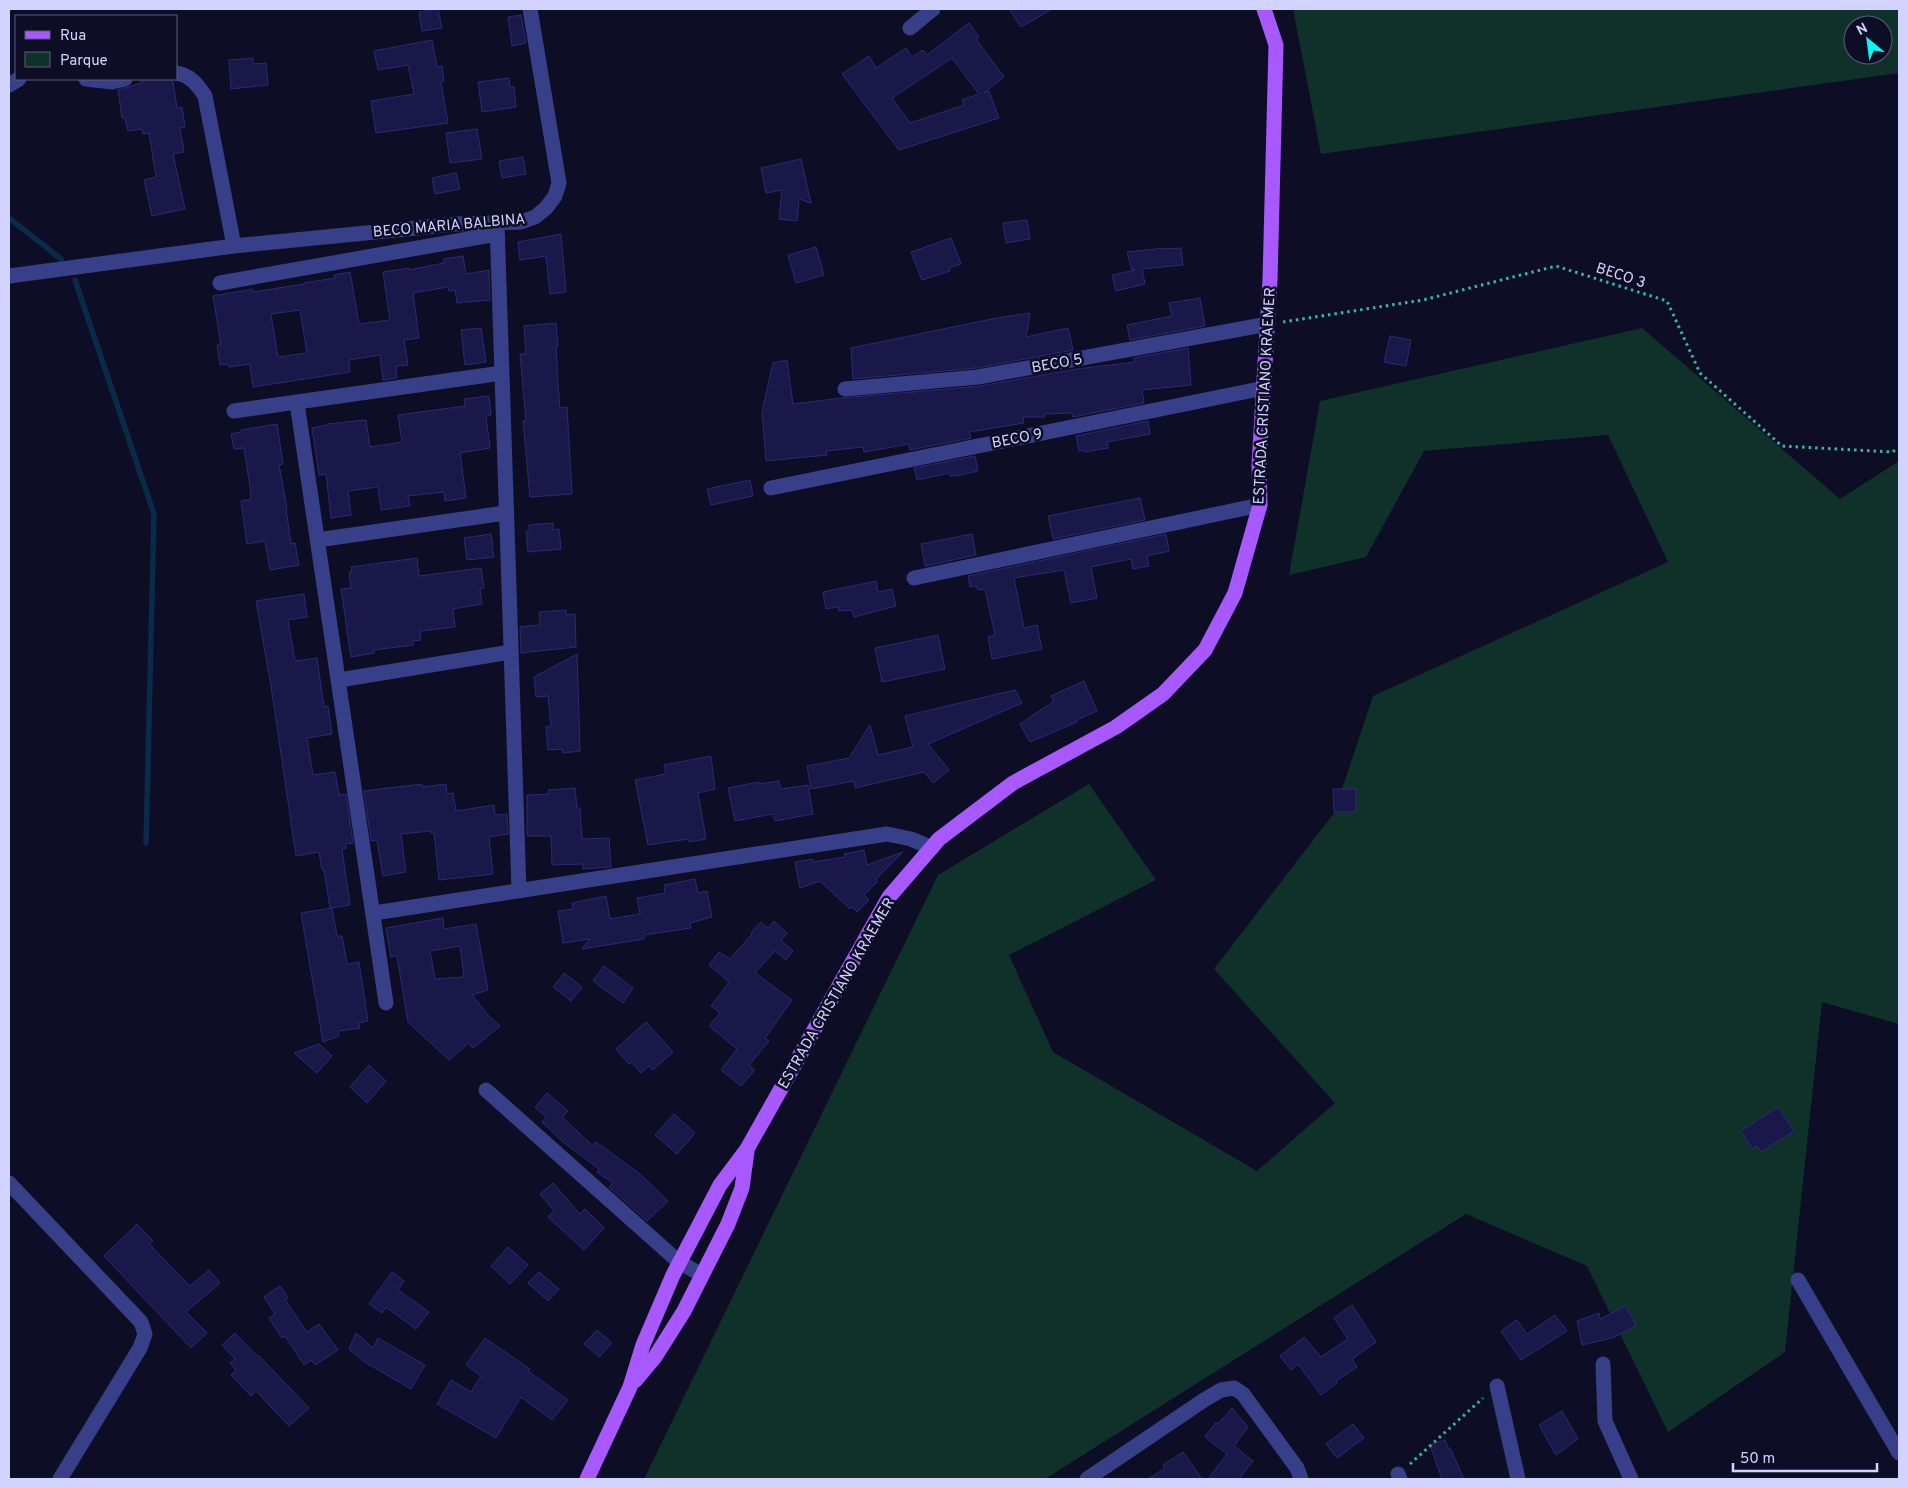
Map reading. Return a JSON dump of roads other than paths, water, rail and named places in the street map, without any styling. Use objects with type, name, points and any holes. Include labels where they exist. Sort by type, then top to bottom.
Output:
[{"type":"main road","name":"ESTRADA CRISTIANO KRAEMER","points":[[587,1479],[630,1387],[643,1345],[679,1262],[720,1185],[747,1149],[889,898],[939,839],[1013,783],[1116,727],[1163,694],[1205,650],[1235,593],[1260,505],[1259,465],[1268,324],[1276,45],[1264,9]]},
{"type":"main road","name":"ESTRADA CRISTIANO KRAEMER","points":[[630,1387],[654,1356],[684,1311],[728,1224],[742,1188],[747,1149]]},
{"type":"street","name":"BECO MARIA BALBINA","points":[[9,276],[234,246],[457,224],[497,228],[535,217],[556,196],[559,183],[530,9]]},
{"type":"street","points":[[910,28],[933,9]]},
{"type":"street","points":[[178,73],[183,74],[196,84],[205,96],[234,246]]},
{"type":"street","points":[[95,80],[112,82],[121,80]]},
{"type":"street","points":[[220,283],[497,228],[519,891]]},
{"type":"street","name":"BECO 5","points":[[845,389],[978,377],[1268,324]]},
{"type":"street","points":[[234,412],[502,373]]},
{"type":"street","name":"BECO 9","points":[[771,488],[1264,388]]},
{"type":"street","points":[[297,403],[386,1003]]},
{"type":"street","points":[[914,578],[1260,505]]},
{"type":"street","points":[[318,540],[505,513]]},
{"type":"street","points":[[338,680],[510,652]]},
{"type":"street","points":[[374,913],[888,834],[911,839],[932,848]]},
{"type":"street","points":[[486,1090],[679,1262],[702,1275]]},
{"type":"street","points":[[9,1183],[141,1322],[145,1334],[140,1348],[60,1479]]},
{"type":"street","points":[[1798,1280],[1899,1454]]},
{"type":"street","points":[[1603,1364],[1605,1421],[1631,1479]]},
{"type":"street","points":[[1497,1386],[1518,1479]]},
{"type":"street","points":[[1087,1479],[1221,1390],[1234,1388],[1243,1394],[1297,1468],[1301,1479]]},
{"type":"waterway","points":[[9,218],[61,259]]},
{"type":"waterway","points":[[75,280],[154,514],[146,843]]}]
